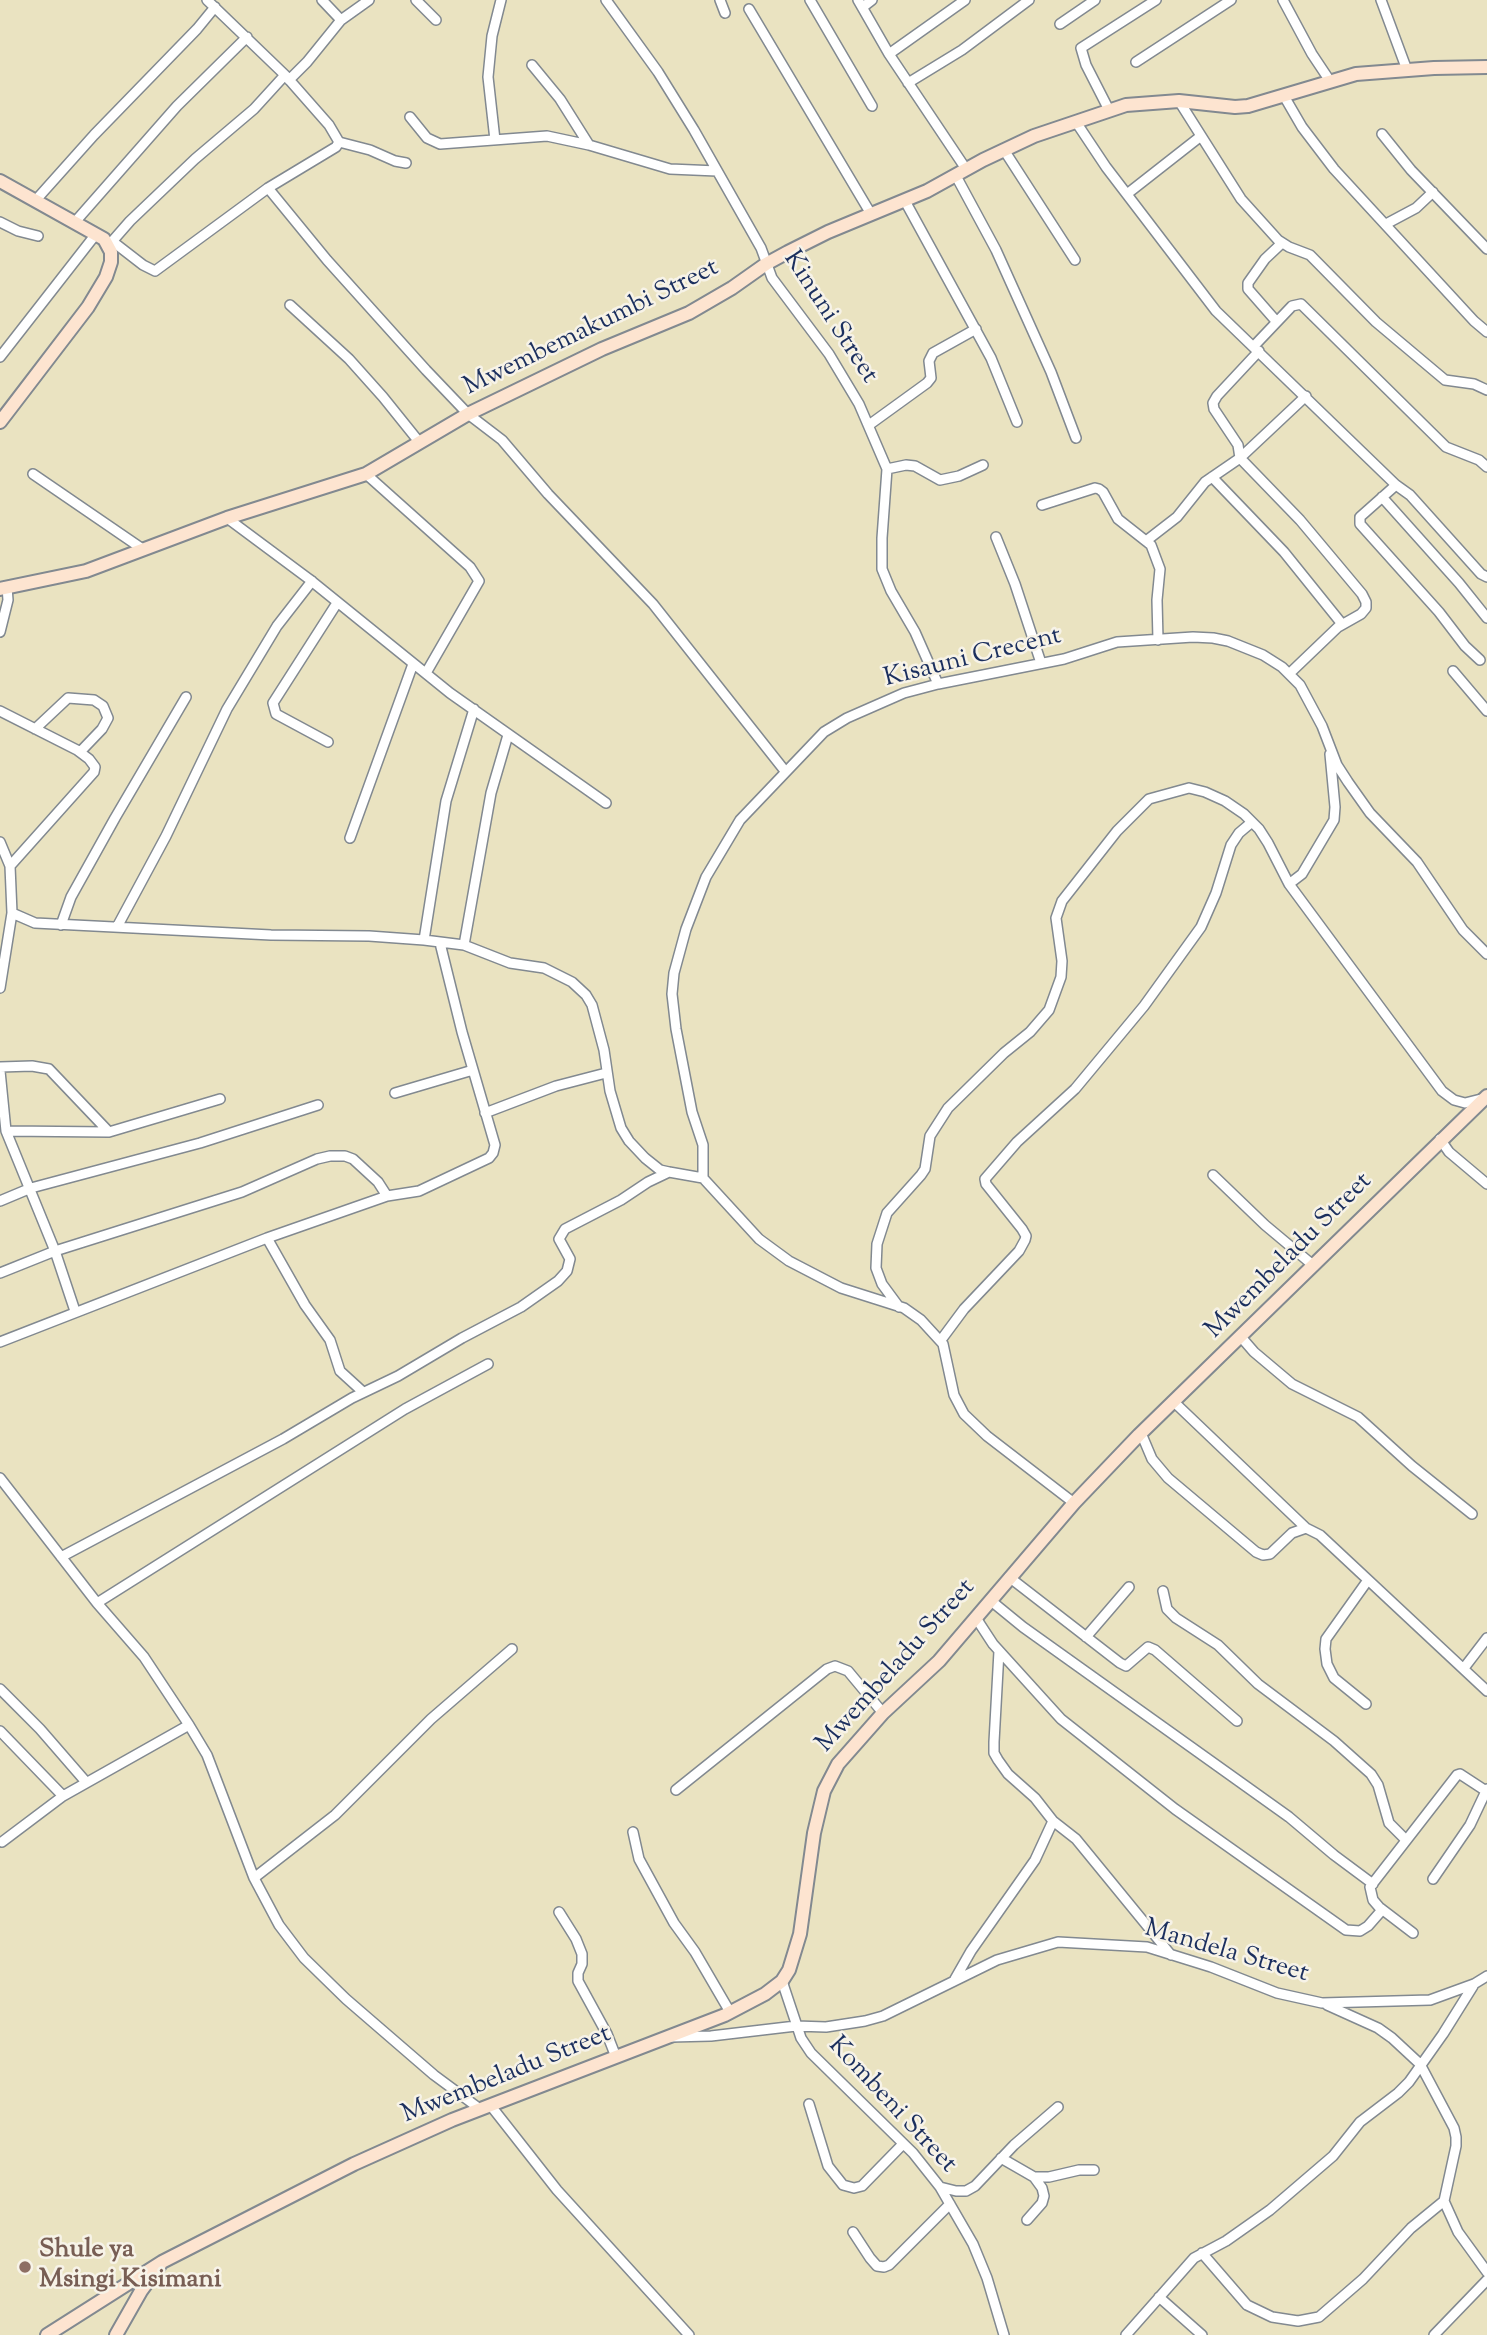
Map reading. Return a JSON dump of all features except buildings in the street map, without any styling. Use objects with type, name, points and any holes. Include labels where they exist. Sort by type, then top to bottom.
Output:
[{"type":"street","points":[[207,0],[287,77],[329,125],[339,142],[406,163]]},
{"type":"street","points":[[322,0],[341,20]]},
{"type":"street","points":[[0,422],[63,341],[98,290],[111,262],[110,244],[130,221],[195,159],[307,61],[341,20],[369,0]]},
{"type":"street","points":[[495,140],[488,78],[492,36],[501,0]]},
{"type":"street","name":"Kinuni Street","points":[[606,0],[658,72],[761,248],[772,278],[840,371],[869,425],[887,470],[882,538],[883,569],[891,591],[915,632],[938,684]]},
{"type":"street","points":[[720,0],[725,13]]},
{"type":"street","points":[[810,0],[872,106]]},
{"type":"street","points":[[872,0],[861,4],[961,173],[1051,372],[1076,438]]},
{"type":"street","points":[[889,54],[965,0]]},
{"type":"street","points":[[908,83],[954,55],[1029,0]]},
{"type":"street","points":[[1060,24],[1095,0]]},
{"type":"street","points":[[1109,110],[1086,65],[1081,48],[1156,0]]},
{"type":"street","points":[[1136,62],[1231,0]]},
{"type":"street","points":[[1283,0],[1330,81]]},
{"type":"street","points":[[1381,0],[1408,70]]},
{"type":"street","points":[[421,2],[436,20]]},
{"type":"street","points":[[35,201],[198,29],[215,7]]},
{"type":"street","points":[[749,9],[871,214]]},
{"type":"street","points":[[75,222],[169,114],[247,37]]},
{"type":"street","points":[[532,65],[560,99],[589,145]]},
{"type":"street","name":"Mwembemakumbi Street","points":[[4,588],[86,571],[227,519],[366,474],[468,414],[602,349],[688,313],[732,288],[766,264],[815,238],[905,201],[1034,136],[1109,110],[1150,102],[1179,101],[1235,107],[1264,103],[1356,74],[1487,67]]},
{"type":"street","points":[[1284,96],[1316,147],[1487,332]]},
{"type":"street","points":[[1179,101],[1241,199],[1282,243],[1310,256],[1376,322],[1445,380],[1474,384],[1487,390]]},
{"type":"street","points":[[410,117],[433,142],[452,144],[547,136],[589,145],[670,169],[717,171]]},
{"type":"street","points":[[1076,122],[1106,167],[1216,311],[1429,514],[1481,574],[1487,576]]},
{"type":"street","points":[[1382,134],[1411,170],[1487,249]]},
{"type":"street","points":[[1127,194],[1200,136]]},
{"type":"street","points":[[0,181],[96,234],[155,271],[268,188],[336,147],[339,142]]},
{"type":"street","points":[[1004,150],[1075,260]]},
{"type":"street","points":[[268,188],[336,270],[426,370],[468,414],[502,440],[548,494],[653,604],[785,771]]},
{"type":"street","points":[[1386,224],[1416,208],[1433,192]]},
{"type":"street","points":[[905,201],[992,358],[1017,422]]},
{"type":"street","points":[[0,222],[18,231],[38,236]]},
{"type":"street","points":[[0,357],[96,234]]},
{"type":"street","points":[[1276,321],[1248,289],[1248,283],[1265,259],[1282,243]]},
{"type":"street","points":[[1290,673],[1342,624],[1361,614],[1366,608],[1362,594],[1300,520],[1240,458],[1238,445],[1214,409],[1213,403],[1276,321],[1292,306],[1301,304],[1446,447],[1479,460],[1487,467]]},
{"type":"street","points":[[290,306],[362,373],[420,443]]},
{"type":"street","points":[[869,425],[927,383],[930,378],[929,361],[933,352],[976,329]]},
{"type":"street","points":[[1146,541],[1177,517],[1212,477],[1240,458],[1306,396]]},
{"type":"street","points":[[887,470],[915,466],[940,480],[983,466]]},
{"type":"street","points":[[33,474],[144,550]]},
{"type":"street","points":[[366,474],[470,567],[479,581],[426,673]]},
{"type":"street","points":[[1212,477],[1284,552],[1342,624]]},
{"type":"street","points":[[1396,485],[1360,517],[1360,524],[1480,660]]},
{"type":"street","points":[[1042,505],[1095,488],[1104,492],[1118,519],[1146,541],[1157,556],[1160,569],[1157,600],[1158,640]]},
{"type":"street","points":[[1382,497],[1487,618]]},
{"type":"street","points":[[227,519],[312,581],[413,664],[606,803]]},
{"type":"street","points":[[996,537],[1016,584],[1041,663]]},
{"type":"street","points":[[0,575],[8,600],[0,632]]},
{"type":"street","points":[[117,927],[166,836],[227,709],[277,626],[312,581]]},
{"type":"street","points":[[328,742],[276,714],[273,703],[337,603]]},
{"type":"street","name":"Kisauni Crecent","points":[[704,1178],[703,1145],[692,1112],[676,1029],[673,994],[674,972],[686,929],[716,857],[740,820],[785,771],[815,740],[840,722],[904,693],[1065,659],[1117,642],[1193,637],[1228,641],[1263,654],[1290,673],[1306,695],[1337,765],[1370,813],[1417,862],[1464,930],[1487,954]]},
{"type":"street","points":[[350,838],[413,664]]},
{"type":"street","points":[[1453,671],[1487,711]]},
{"type":"street","points":[[61,925],[71,897],[186,697]]},
{"type":"street","points":[[35,729],[68,698],[94,700],[103,706],[108,718],[102,729],[80,752]]},
{"type":"street","points":[[424,940],[446,802],[474,709]]},
{"type":"street","points":[[0,711],[80,752],[94,764],[94,772],[10,866]]},
{"type":"street","points":[[464,945],[491,793],[508,734]]},
{"type":"street","points":[[1289,884],[1302,874],[1334,820],[1329,746]]},
{"type":"street","points":[[899,1307],[882,1284],[876,1268],[877,1244],[887,1213],[925,1169],[930,1136],[948,1108],[994,1062],[1030,1032],[1049,1010],[1062,977],[1056,918],[1062,901],[1116,831],[1149,799],[1189,788],[1224,801],[1252,822],[1268,843],[1289,884],[1442,1091],[1454,1100],[1465,1103],[1485,1097]]},
{"type":"street","points":[[941,1340],[964,1309],[1024,1244],[1026,1236],[1022,1229],[986,1184],[985,1179],[1017,1142],[1075,1089],[1152,996],[1201,927],[1216,893],[1231,845],[1239,833],[1252,822]]},
{"type":"street","points":[[0,842],[10,866],[12,913],[0,988]]},
{"type":"street","points":[[12,913],[35,923],[61,925],[424,940],[464,945],[510,963],[544,968],[572,982],[592,1005],[617,1118],[629,1141],[655,1166],[669,1172],[704,1178],[759,1239],[789,1261],[841,1288],[908,1310],[921,1320],[941,1340],[946,1350],[954,1395],[964,1414],[986,1436],[1074,1503]]},
{"type":"street","points":[[0,1342],[267,1238],[387,1196],[419,1191],[489,1158],[495,1145],[440,943]]},
{"type":"street","points":[[75,1311],[31,1188],[6,1131],[0,1069],[32,1066],[49,1069],[109,1132]]},
{"type":"street","points":[[395,1093],[473,1070]]},
{"type":"street","points":[[485,1113],[556,1086],[606,1073]]},
{"type":"street","name":"Mwembeladu Street","points":[[47,2335],[162,2262],[354,2164],[486,2108],[730,2012],[765,1994],[782,1981],[789,1970],[800,1934],[814,1833],[824,1791],[838,1764],[883,1713],[939,1661],[1074,1503],[1141,1433],[1485,1097]]},
{"type":"street","points":[[6,1131],[109,1132],[220,1099]]},
{"type":"street","points":[[0,1201],[31,1188],[200,1143],[318,1105]]},
{"type":"street","points":[[1440,1139],[1448,1152],[1487,1184]]},
{"type":"street","points":[[0,1273],[55,1251],[242,1192],[330,1156],[353,1159],[378,1182],[387,1196]]},
{"type":"street","points":[[61,1557],[283,1439],[363,1392],[398,1376],[521,1307],[567,1271],[570,1259],[559,1241],[562,1232],[669,1172]]},
{"type":"street","points":[[1213,1175],[1265,1225],[1314,1266]]},
{"type":"street","points":[[267,1238],[305,1305],[330,1340],[340,1371],[363,1392]]},
{"type":"street","points":[[1241,1337],[1254,1352],[1292,1384],[1358,1417],[1412,1466],[1472,1514]]},
{"type":"street","points":[[97,1603],[405,1409],[488,1364]]},
{"type":"street","points":[[1174,1402],[1306,1528],[1330,1542],[1487,1691]]},
{"type":"street","points":[[1141,1433],[1152,1459],[1168,1478],[1232,1534],[1260,1554],[1270,1554],[1292,1533],[1306,1528]]},
{"type":"street","points":[[0,1478],[97,1603],[144,1657],[190,1725],[206,1755],[254,1878],[279,1925],[304,1958],[346,1999],[434,2075],[486,2108],[689,2335]]},
{"type":"street","points":[[1009,1577],[1120,1664],[1126,1666],[1143,1649],[1148,1647],[1155,1650],[1237,1721]]},
{"type":"street","points":[[1366,1704],[1334,1678],[1327,1664],[1325,1649],[1326,1639],[1368,1580]]},
{"type":"street","points":[[1086,1637],[1129,1587]]},
{"type":"street","points":[[1163,1591],[1167,1609],[1176,1618],[1218,1645],[1258,1684],[1334,1741],[1371,1774],[1378,1785],[1389,1823],[1406,1840]]},
{"type":"street","points":[[990,1600],[1255,1795],[1289,1817],[1334,1856],[1373,1884]]},
{"type":"street","points":[[976,1618],[999,1651],[1061,1719],[1148,1789],[1346,1930],[1360,1931],[1382,1910]]},
{"type":"street","points":[[1464,1668],[1487,1638]]},
{"type":"street","points":[[254,1878],[335,1815],[431,1719],[512,1649]]},
{"type":"street","points":[[999,1651],[994,1753],[1008,1774],[1035,1798],[1054,1821],[1076,1839],[1171,1955]]},
{"type":"street","points":[[676,1790],[827,1669],[835,1666],[848,1671],[883,1713]]},
{"type":"street","points":[[0,1689],[40,1729],[86,1782]]},
{"type":"street","points":[[2,1842],[63,1796],[190,1725]]},
{"type":"street","points":[[0,1731],[63,1796]]},
{"type":"street","points":[[1413,1933],[1382,1910],[1373,1900],[1370,1887],[1460,1774],[1486,1790],[1470,1825],[1433,1879]]},
{"type":"street","points":[[955,1979],[971,1951],[1035,1860],[1054,1821]]},
{"type":"street","points":[[633,1832],[639,1859],[674,1923],[695,1952],[730,2012]]},
{"type":"street","points":[[559,1912],[582,1954],[578,1981],[599,2017],[616,2057]]},
{"type":"street","name":"Mandela Street","points":[[668,2037],[712,2036],[796,2026],[826,2027],[883,2016],[997,1961],[1058,1942],[1147,1947],[1211,1967],[1277,1993],[1322,2003],[1430,2000],[1483,1982]]},
{"type":"street","name":"Kombeni Street","points":[[782,1981],[796,2026],[811,2053],[927,2168],[940,2187],[973,2244],[987,2278],[1004,2335]]},
{"type":"street","points":[[1126,2335],[1182,2270],[1202,2253],[1226,2241],[1270,2210],[1333,2157],[1360,2122],[1387,2103],[1409,2082],[1483,1982]]},
{"type":"street","points":[[1322,2003],[1378,2028],[1420,2064],[1454,2128],[1456,2146],[1444,2201],[1458,2232],[1487,2272]]},
{"type":"street","points":[[809,2104],[828,2166],[843,2185],[854,2188],[862,2186],[903,2144]]},
{"type":"street","points":[[940,2187],[956,2192],[975,2186],[1001,2158],[1058,2107]]},
{"type":"street","points":[[1001,2158],[1034,2177],[1042,2188],[1042,2203],[1027,2220]]},
{"type":"street","points":[[1034,2177],[1094,2170]]},
{"type":"street","points":[[1202,2253],[1247,2305],[1272,2317],[1298,2321],[1319,2317],[1363,2279],[1411,2228],[1444,2201]]},
{"type":"street","points":[[853,2232],[877,2266],[884,2267],[950,2204]]},
{"type":"street","points":[[116,2335],[141,2291],[162,2262]]},
{"type":"street","points":[[1434,2335],[1487,2280]]},
{"type":"street","points":[[1159,2297],[1202,2335]]},
{"type":"place","name":"Shule ya Msingi Kisimani","points":[[25,2267]]}]
